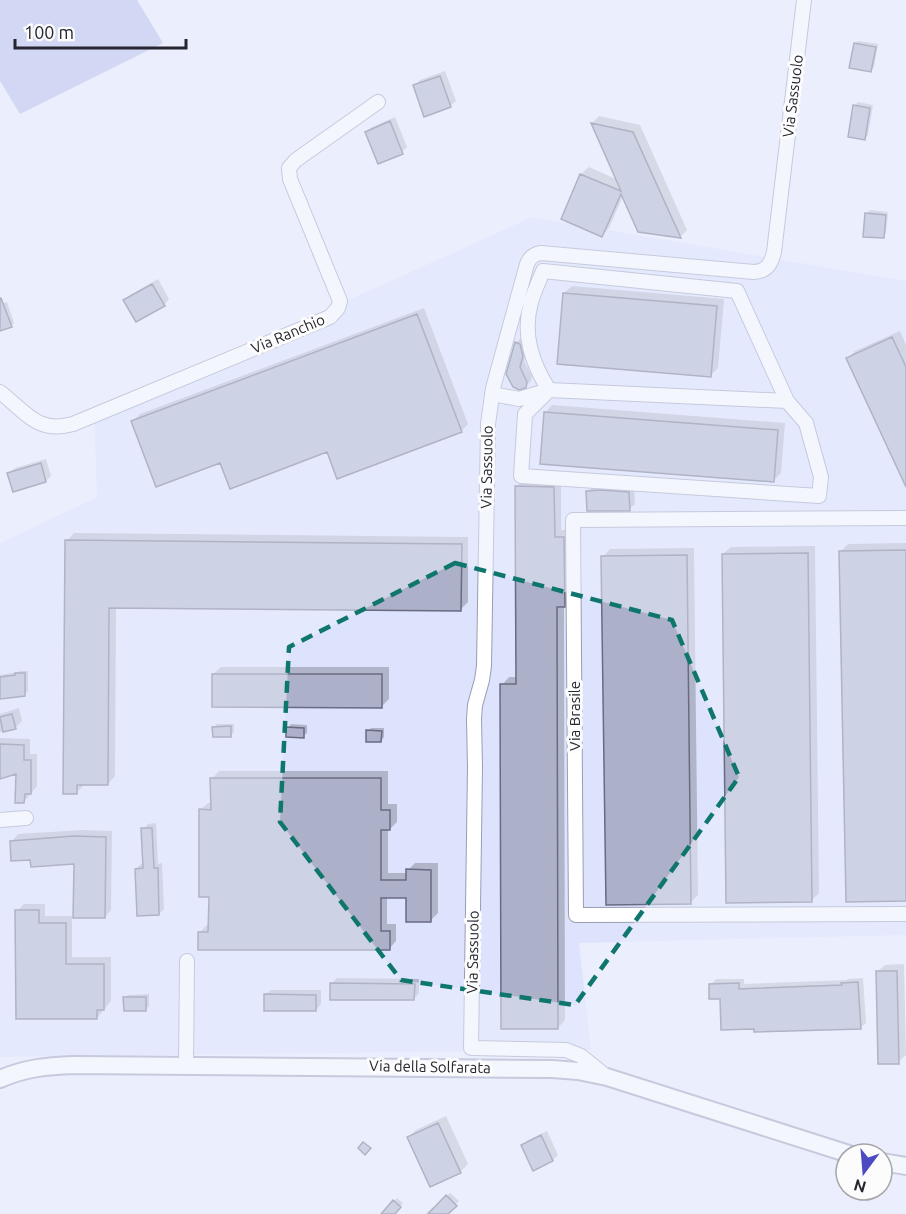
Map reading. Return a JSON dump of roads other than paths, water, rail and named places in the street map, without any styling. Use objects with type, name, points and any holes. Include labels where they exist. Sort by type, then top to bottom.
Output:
[{"type":"main road","name":"Via della Solfarata","points":[[0,1079],[26,1069],[52,1066],[578,1071],[607,1077],[834,1149]]},
{"type":"street","name":"Via Sassuolo","points":[[607,1077],[581,1056],[566,1050],[471,1048],[476,767],[474,720],[484,666],[488,424],[492,394],[527,264],[535,254],[754,272],[767,267],[774,252],[804,0]]},
{"type":"street","name":"Via Ranchio","points":[[0,392],[38,423],[49,427],[64,427],[330,317],[339,308],[340,301],[289,175],[289,168],[296,160],[378,102]]},
{"type":"street","points":[[543,271],[736,291],[787,401],[806,423],[821,477],[819,496],[521,476],[525,414],[549,390],[538,373],[527,333],[531,302],[543,271]]},
{"type":"street","points":[[492,394],[519,399],[549,390],[787,401]]},
{"type":"street","name":"Via Brasile","points":[[906,518],[573,520],[576,915],[906,914]]},
{"type":"street","points":[[0,820],[26,818]]},
{"type":"street","points":[[186,1066],[187,961]]}]
